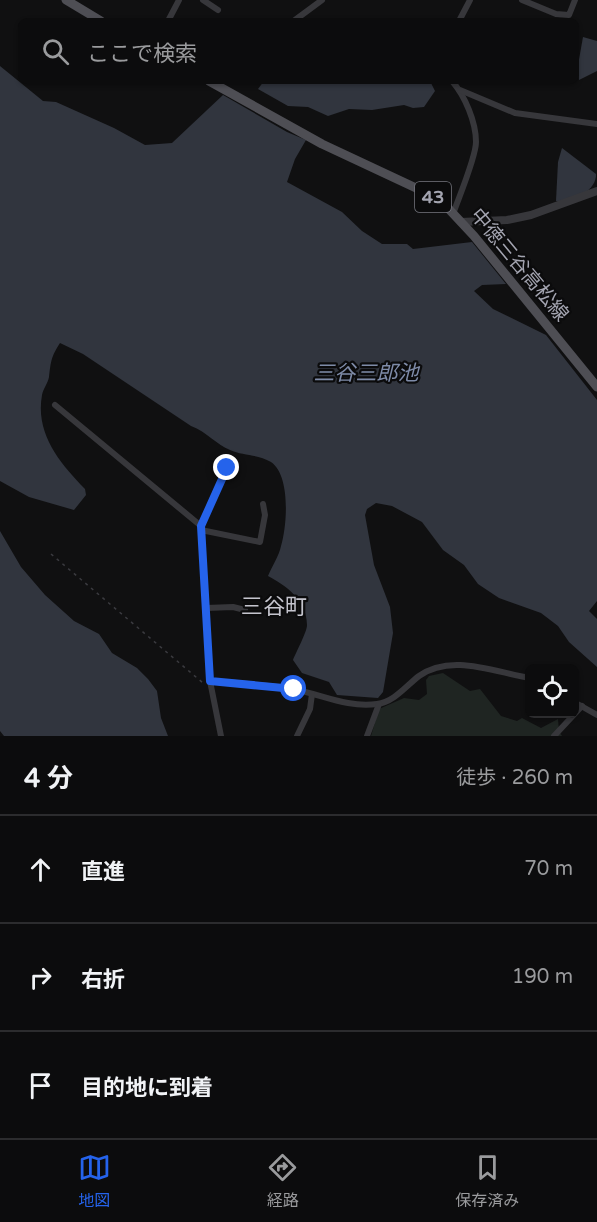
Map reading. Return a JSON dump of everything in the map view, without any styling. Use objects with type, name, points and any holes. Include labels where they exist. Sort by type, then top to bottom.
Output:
[{"type":"main road","points":[[66,0],[96,18]]},
{"type":"main road","name":"中徳三谷高松線","points":[[214,84],[322,144],[422,191],[453,214],[597,387]]},
{"type":"street","points":[[169,18],[178,0]]},
{"type":"street","points":[[203,0],[218,10]]},
{"type":"street","points":[[297,18],[322,0]]},
{"type":"street","points":[[461,18],[470,0]]},
{"type":"street","points":[[522,0],[556,14],[569,15],[575,0]]},
{"type":"street","points":[[453,214],[477,142],[471,115],[460,90],[455,84]]},
{"type":"street","points":[[460,90],[515,113],[597,124]]},
{"type":"street","points":[[461,222],[531,215],[597,190]]},
{"type":"street","points":[[55,405],[201,528],[260,542],[265,515],[263,504]]},
{"type":"street","points":[[221,736],[211,684],[201,528],[227,468]]},
{"type":"street","points":[[206,608],[233,607],[245,610]]},
{"type":"street","points":[[211,684],[294,689],[331,701],[379,704],[398,695],[421,675],[443,665],[458,663],[525,677]]},
{"type":"street","points":[[297,736],[310,709],[312,694]]},
{"type":"street","points":[[367,736],[379,704]]},
{"type":"street","points":[[579,704],[597,715]]},
{"type":"street","points":[[554,736],[582,706]]},
{"type":"path","points":[[51,554],[211,684]]},
{"type":"shaded area","points":[[443,673],[470,691],[480,689],[501,716],[517,721],[522,718],[541,728],[558,719],[562,736],[371,736],[379,709],[404,698],[419,700],[427,694],[426,680],[429,676]]},
{"type":"water","points":[[583,37],[597,41],[597,71],[579,80],[579,59]]},
{"type":"water","name":"三谷三郎池","points":[[0,66],[18,81],[18,84],[22,84],[43,101],[56,102],[114,128],[145,145],[172,143],[223,95],[287,132],[306,140],[295,159],[287,182],[342,212],[362,231],[382,244],[407,244],[413,249],[472,242],[506,284],[482,285],[474,291],[493,309],[546,335],[597,400],[597,601],[589,611],[597,619],[597,667],[569,642],[558,626],[541,613],[499,598],[478,584],[464,565],[443,550],[422,522],[392,506],[376,503],[367,509],[365,515],[374,565],[390,607],[393,633],[383,692],[378,698],[337,695],[329,682],[302,673],[293,660],[307,628],[306,616],[294,594],[268,576],[280,550],[285,526],[285,489],[277,469],[266,459],[225,448],[83,354],[60,343],[53,356],[42,395],[42,422],[52,447],[85,489],[86,495],[74,510],[29,497],[0,481]]},
{"type":"water","points":[[262,84],[432,84],[435,91],[424,107],[413,108],[404,105],[372,110],[349,109],[328,116],[308,107],[288,106],[258,89]]},
{"type":"water","points":[[562,148],[596,174],[592,186],[582,195],[556,201],[558,162]]},
{"type":"water","points":[[0,531],[21,567],[45,595],[74,621],[99,634],[112,653],[137,668],[148,679],[157,691],[161,718],[168,736],[4,736],[0,731]]},
{"type":"district","name":"三谷町","points":[[274,607]]},
{"type":"route","points":[[227,468],[201,526],[210,681],[294,689]]}]
